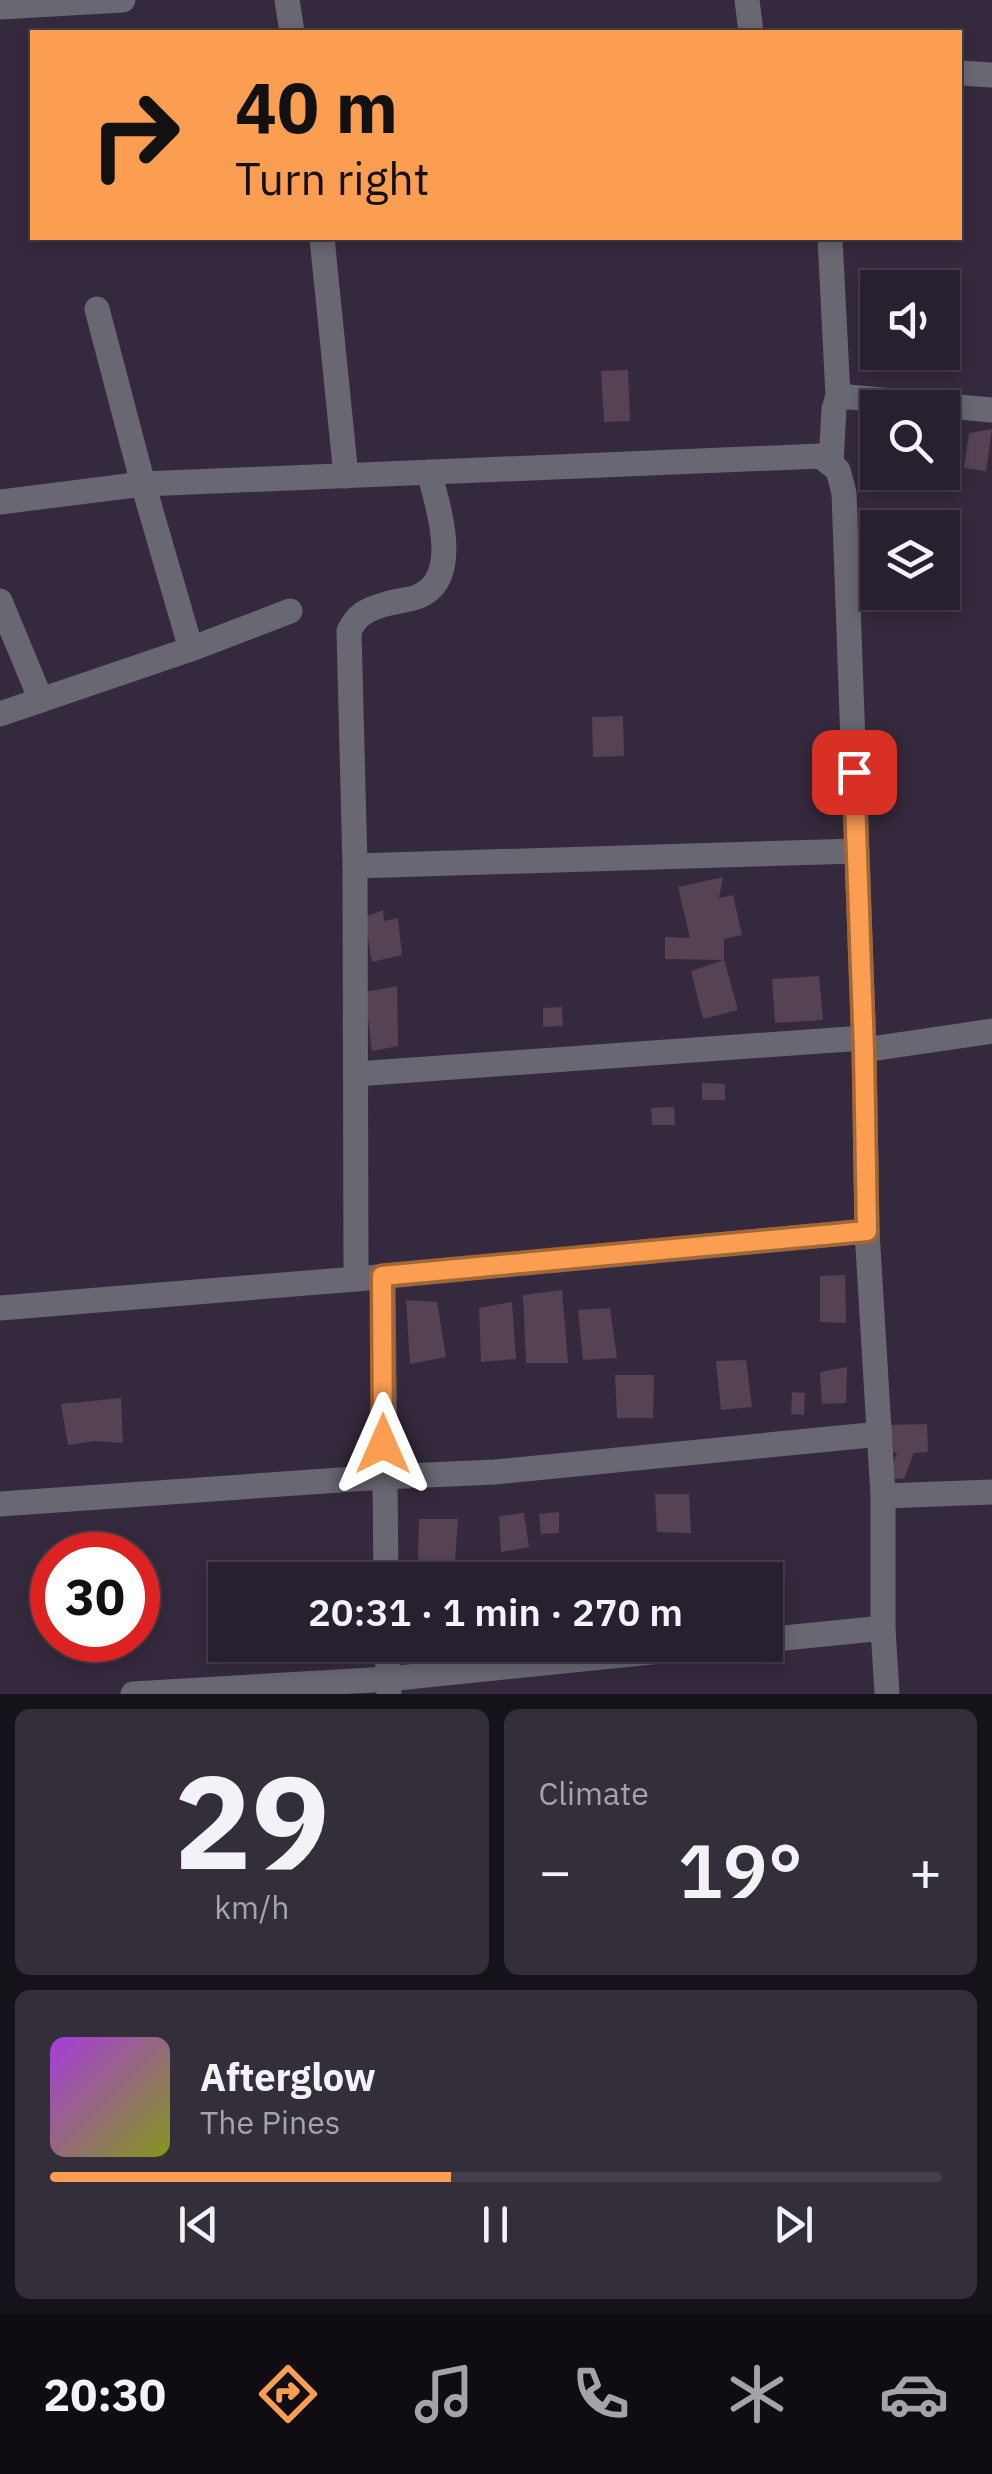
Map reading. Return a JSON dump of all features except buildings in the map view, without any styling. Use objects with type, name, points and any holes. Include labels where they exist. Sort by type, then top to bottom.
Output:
[{"type":"street","points":[[0,7],[123,0]]},
{"type":"street","points":[[287,0],[292,30]]},
{"type":"street","points":[[747,0],[751,30]]},
{"type":"street","points":[[962,73],[992,75]]},
{"type":"street","points":[[322,240],[346,476]]},
{"type":"street","points":[[830,240],[838,396],[830,464]]},
{"type":"street","points":[[98,309],[191,648]]},
{"type":"street","points":[[838,396],[992,410]]},
{"type":"street","points":[[0,502],[143,484],[820,456],[838,470],[844,493],[867,1231],[883,1496],[886,1694]]},
{"type":"street","points":[[356,1279],[356,866],[349,631],[360,614],[391,602],[416,598],[441,572],[442,532],[429,472]]},
{"type":"street","points":[[0,601],[41,700]]},
{"type":"street","points":[[0,714],[290,610]]},
{"type":"street","points":[[356,866],[857,851]]},
{"type":"street","points":[[356,1074],[864,1044],[992,1031]]},
{"type":"street","points":[[0,1308],[867,1231]]},
{"type":"street","points":[[382,1276],[385,1562]]},
{"type":"street","points":[[0,1504],[495,1472],[880,1434]]},
{"type":"street","points":[[883,1496],[992,1492]]},
{"type":"street","points":[[783,1638],[883,1628]]},
{"type":"street","points":[[133,1694],[388,1686],[582,1662]]},
{"type":"route","points":[[383,1444],[382,1276],[867,1231],[854,772]]}]
